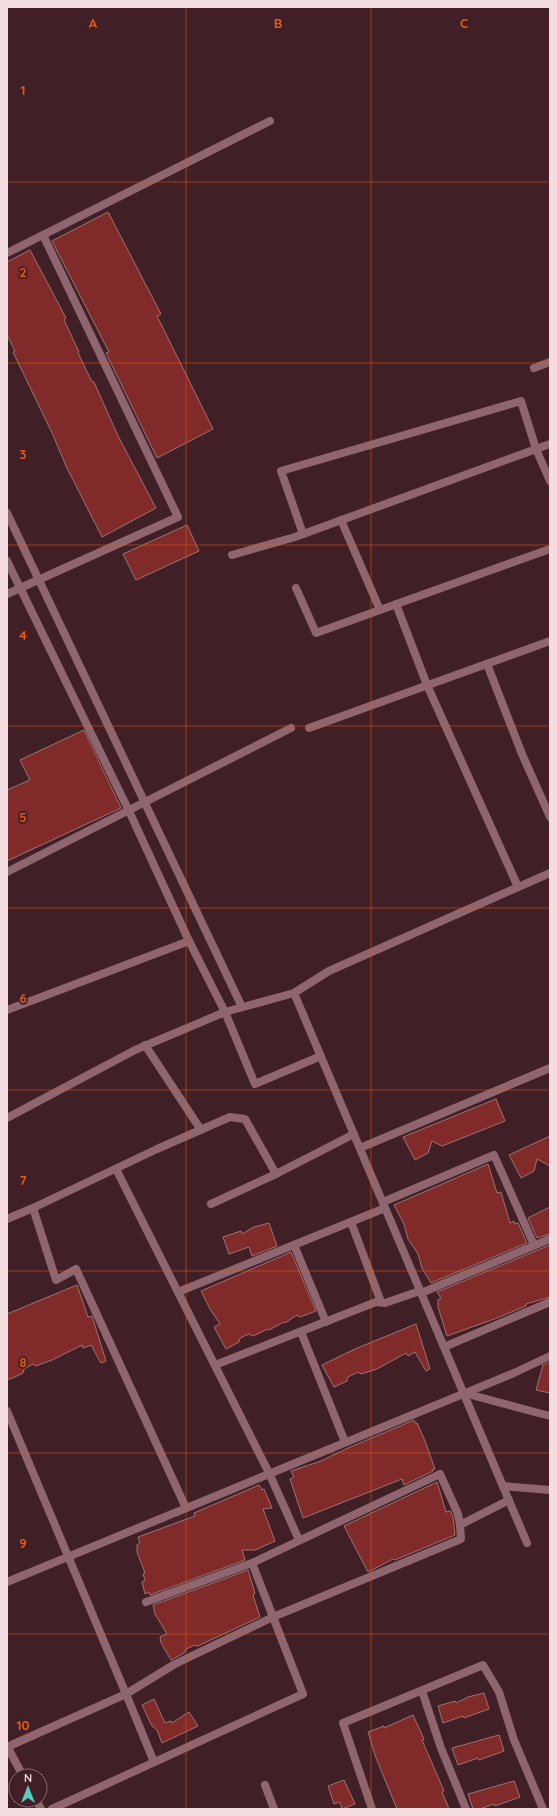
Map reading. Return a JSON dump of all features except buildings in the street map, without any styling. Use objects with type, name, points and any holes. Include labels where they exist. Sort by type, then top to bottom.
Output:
[{"type":"street","points":[[7,252],[270,121]]},
{"type":"street","points":[[7,594],[178,517],[43,235]]},
{"type":"street","points":[[534,368],[550,362]]},
{"type":"street","points":[[303,534],[281,472],[521,401],[536,449],[550,481]]},
{"type":"street","points":[[232,555],[303,534],[550,444]]},
{"type":"street","points":[[7,513],[242,1007]]},
{"type":"street","points":[[341,520],[380,610]]},
{"type":"street","points":[[296,588],[316,633],[550,549]]},
{"type":"street","points":[[7,561],[129,811],[189,941],[225,1012],[255,1084],[321,1056]]},
{"type":"street","points":[[396,604],[427,685],[518,887]]},
{"type":"street","points":[[309,728],[550,641]]},
{"type":"street","points":[[487,664],[522,754],[550,817]]},
{"type":"street","points":[[7,872],[290,728]]},
{"type":"street","points":[[7,1118],[145,1045],[225,1012],[294,993],[329,971],[550,873]]},
{"type":"street","points":[[7,1010],[189,941]]},
{"type":"street","points":[[294,993],[527,1543]]},
{"type":"street","points":[[145,1045],[201,1130]]},
{"type":"street","points":[[360,1148],[550,1068]]},
{"type":"street","points":[[7,1219],[230,1117],[245,1118],[276,1174]]},
{"type":"street","points":[[211,1204],[276,1174],[354,1134]]},
{"type":"street","points":[[178,1292],[351,1222],[384,1205],[494,1155],[534,1245]]},
{"type":"street","points":[[116,1169],[269,1473],[299,1540]]},
{"type":"street","points":[[33,1208],[56,1280],[76,1269],[186,1508]]},
{"type":"street","points":[[351,1222],[381,1302]]},
{"type":"street","points":[[215,1365],[376,1302],[421,1292],[550,1239]]},
{"type":"street","points":[[294,1245],[326,1322]]},
{"type":"street","points":[[444,1347],[550,1302]]},
{"type":"street","points":[[301,1332],[345,1442]]},
{"type":"street","points":[[7,1582],[550,1356]]},
{"type":"street","points":[[464,1393],[550,1416]]},
{"type":"street","points":[[7,1411],[154,1762]]},
{"type":"street","points":[[19,1768],[7,1747],[126,1694],[175,1664],[273,1617],[461,1539],[458,1514],[440,1474],[252,1563],[146,1602]]},
{"type":"street","points":[[503,1486],[550,1490]]},
{"type":"street","points":[[460,1525],[509,1500]]},
{"type":"street","points":[[52,1809],[303,1694],[252,1563]]},
{"type":"street","points":[[372,1809],[343,1723],[483,1665],[499,1692],[514,1740],[544,1809]]},
{"type":"street","points":[[422,1691],[441,1748],[466,1809]]},
{"type":"street","points":[[265,1785],[274,1809]]}]
